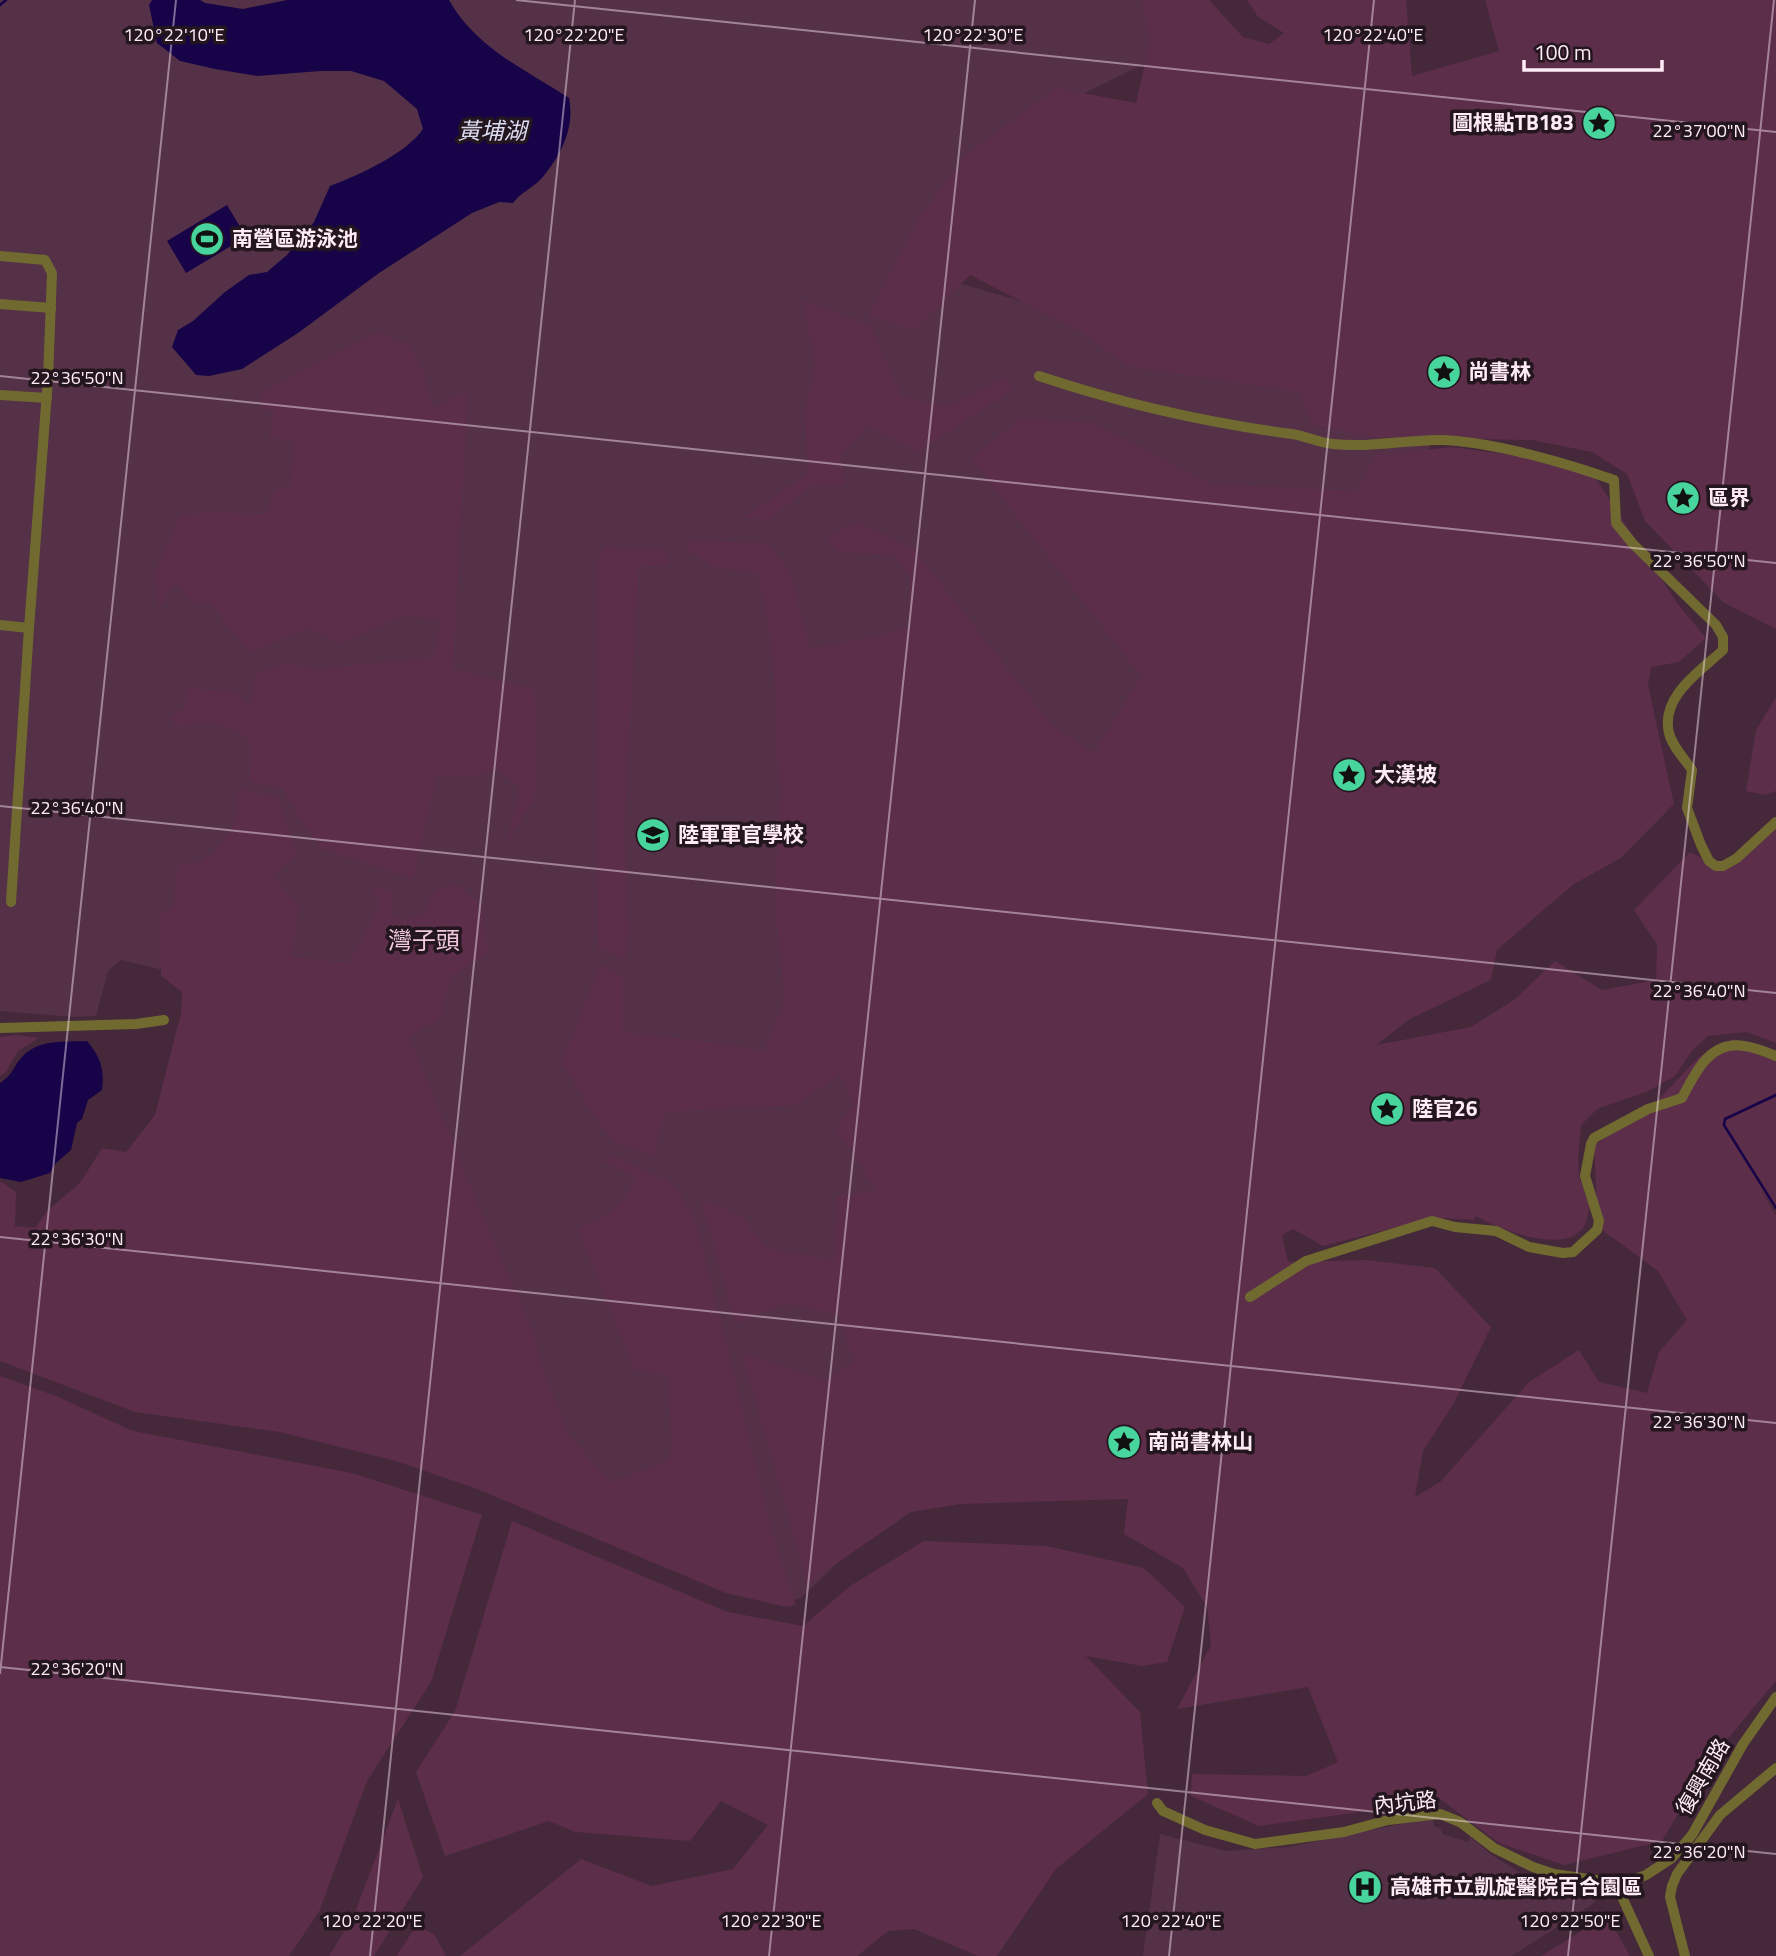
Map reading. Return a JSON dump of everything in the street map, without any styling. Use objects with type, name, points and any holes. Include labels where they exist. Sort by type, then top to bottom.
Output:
[{"type":"street","points":[[0,256],[45,260],[52,273],[47,398],[11,902]]},
{"type":"street","points":[[0,304],[51,308]]},
{"type":"street","points":[[1039,376],[1089,393],[1255,430],[1296,434],[1332,444],[1389,444],[1439,440],[1474,443],[1582,469],[1614,480],[1616,523],[1641,553],[1716,625],[1724,643],[1723,650],[1688,679],[1678,694],[1668,730],[1672,741],[1692,770],[1687,808],[1701,845],[1709,861],[1716,866],[1723,866],[1737,858],[1776,822]]},
{"type":"street","points":[[0,395],[47,398]]},
{"type":"street","points":[[0,625],[29,628]]},
{"type":"street","points":[[0,1028],[136,1024],[164,1020]]},
{"type":"street","points":[[1250,1297],[1306,1261],[1432,1221],[1455,1227],[1496,1231],[1529,1247],[1563,1253],[1573,1252],[1597,1230],[1599,1220],[1585,1176],[1594,1138],[1648,1110],[1682,1098],[1701,1062],[1720,1050],[1743,1045],[1776,1056]]},
{"type":"street","name":"復興南路","points":[[1617,1886],[1646,1875],[1672,1858],[1692,1835],[1743,1744],[1776,1698]]},
{"type":"street","points":[[1685,1956],[1670,1898],[1677,1874],[1720,1815],[1776,1768]]},
{"type":"street","name":"內坑路","points":[[1157,1803],[1163,1811],[1205,1830],[1255,1844],[1344,1832],[1388,1820],[1440,1814],[1460,1822],[1494,1848],[1533,1867],[1554,1874],[1617,1886]]},
{"type":"street","points":[[1617,1886],[1649,1956]]},
{"type":"shaded area","name":"陸軍軍官學校","points":[[0,0],[1156,0],[1164,54],[1020,125],[945,279],[1055,311],[1428,401],[1431,505],[988,1465],[861,1540],[801,1598],[774,1605],[714,1584],[622,1539],[180,974],[121,960],[108,971],[96,1016],[73,1017],[0,1011]]},
{"type":"shaded area","points":[[1142,0],[1209,0],[1243,37],[1269,44],[1284,33],[1258,17],[1247,0],[1406,0],[1412,76],[1499,51],[1485,0],[1776,0],[1776,629],[1724,603],[1645,521],[1627,474],[1592,452],[1532,440],[1369,437],[1313,425],[1299,392],[1127,366],[1083,333],[970,275],[914,330],[868,316],[919,217],[967,154],[1056,88],[1136,103],[1150,41]]},
{"type":"shaded area","points":[[802,300],[871,326],[902,396],[946,407],[1008,376],[1011,391],[918,452],[868,426],[840,456],[844,485],[812,485],[768,520],[745,517],[808,473],[805,414],[815,362]]},
{"type":"shaded area","points":[[377,332],[409,345],[424,372],[433,408],[468,389],[453,669],[535,689],[536,794],[507,844],[520,788],[497,768],[472,777],[437,776],[413,879],[322,849],[283,789],[250,782],[249,738],[213,722],[176,727],[171,718],[184,708],[187,688],[239,692],[249,707],[256,673],[287,663],[315,669],[433,657],[441,621],[406,615],[339,644],[308,628],[249,653],[209,602],[196,605],[175,583],[159,608],[154,575],[180,516],[203,512],[267,514],[274,489],[290,487],[293,442],[270,437],[274,411],[262,409],[260,392]]},
{"type":"shaded area","points":[[1021,418],[1094,423],[1211,484],[1357,491],[1374,455],[1452,447],[1587,465],[1677,603],[1706,638],[1679,662],[1651,667],[1648,685],[1674,804],[1621,858],[1574,884],[1497,950],[1491,980],[1410,1019],[1376,1045],[1471,1027],[1515,999],[1555,961],[1602,990],[1656,980],[1657,945],[1634,910],[1690,852],[1725,869],[1776,829],[1776,1043],[1747,1032],[1708,1036],[1692,1051],[1674,1077],[1646,1092],[1597,1109],[1581,1125],[1579,1172],[1590,1201],[1583,1228],[1572,1237],[1557,1240],[1521,1235],[1476,1216],[1474,1220],[1443,1218],[1406,1225],[1323,1246],[1293,1229],[1282,1235],[1288,1262],[1366,1260],[1435,1268],[1491,1327],[1454,1403],[1423,1451],[1415,1497],[1440,1482],[1529,1382],[1579,1350],[1599,1382],[1647,1393],[1659,1352],[1687,1320],[1658,1271],[1598,1227],[1594,1146],[1654,1104],[1700,1056],[1733,1039],[1776,1052],[1776,1211],[1761,1189],[1776,1216],[1776,1681],[1710,1760],[1662,1841],[1564,1865],[1499,1843],[1428,1790],[1382,1809],[1259,1826],[1191,1796],[1192,1774],[1306,1776],[1338,1762],[1308,1687],[1177,1709],[1211,1645],[1207,1607],[1183,1568],[1124,1534],[1128,1499],[961,1504],[911,1512],[807,1584],[742,1353],[824,1380],[854,1363],[838,1315],[786,1303],[735,1324],[701,1199],[743,1217],[766,1248],[834,1260],[837,1196],[876,1191],[836,1130],[853,1104],[840,1075],[796,1105],[665,1112],[654,1156],[614,1142],[596,1119],[562,1062],[600,965],[623,977],[623,1032],[763,1051],[785,999],[775,906],[780,785],[776,754],[777,701],[768,625],[758,574],[711,566],[686,549],[689,541],[766,543],[790,571],[810,648],[868,638],[910,627],[910,576],[895,555],[837,552],[827,537],[857,522],[913,548],[1052,725],[1094,753],[1141,676],[971,458]]},
{"type":"shaded area","points":[[604,547],[666,550],[671,564],[639,567],[624,832],[629,930],[626,959],[598,948],[596,565]]},
{"type":"shaded area","points":[[1776,697],[1776,791],[1766,795],[1746,791],[1756,730]]},
{"type":"shaded area","points":[[238,788],[279,798],[297,854],[273,875],[299,906],[292,957],[349,963],[380,904],[370,886],[392,890],[392,914],[405,920],[424,913],[434,891],[455,883],[482,907],[488,952],[451,976],[441,1018],[409,1036],[532,1329],[543,1368],[568,1434],[610,1482],[667,1462],[672,1448],[668,1376],[634,1370],[578,1229],[598,1220],[619,1205],[635,1178],[602,1160],[614,1156],[669,1182],[679,1192],[697,1224],[772,1531],[796,1605],[787,1607],[726,1593],[477,1489],[396,1461],[280,1432],[135,1412],[0,1361],[0,1181],[16,1192],[15,1226],[35,1228],[48,1210],[80,1183],[102,1148],[126,1152],[155,1115],[181,1013],[182,992],[161,976],[160,915],[174,905],[177,865],[202,861],[215,852],[235,824]]},
{"type":"shaded area","points":[[16,1035],[39,1038],[18,1051],[5,1073],[0,1076],[0,1037]]},
{"type":"shaded area","points":[[0,1376],[56,1396],[133,1431],[352,1473],[482,1515],[431,1682],[367,1781],[319,1912],[289,1956],[0,1956]]},
{"type":"shaded area","points":[[512,1521],[728,1612],[803,1626],[850,1586],[924,1541],[1047,1546],[1144,1568],[1185,1607],[1167,1662],[1142,1666],[1086,1656],[1140,1712],[1148,1794],[1056,1869],[997,1956],[978,1956],[914,1929],[888,1931],[857,1956],[460,1956],[581,1859],[652,1886],[733,1869],[768,1825],[721,1801],[690,1841],[575,1832],[549,1821],[445,1856],[416,1772],[455,1711]]},
{"type":"shaded area","points":[[398,1799],[423,1877],[374,1956],[329,1956],[353,1917]]},
{"type":"shaded area","name":"高雄市立凱旋醫院百合園區","points":[[1433,1819],[1434,1826],[1441,1829],[1442,1834],[1468,1842],[1470,1837],[1492,1855],[1530,1879],[1603,1891],[1593,1904],[1512,1956],[1143,1956],[1160,1834],[1226,1851],[1289,1847]]},
{"type":"shaded area","points":[[1607,1915],[1630,1956],[1541,1956]]},
{"type":"shaded area","points":[[417,1925],[435,1935],[446,1956],[396,1956]]},
{"type":"water","name":"黃埔湖","points":[[152,0],[200,0],[243,9],[287,0],[449,0],[460,17],[487,44],[518,67],[569,98],[570,120],[565,141],[542,178],[513,203],[499,202],[472,213],[379,273],[298,333],[242,369],[209,376],[196,375],[172,347],[178,330],[249,275],[267,272],[287,255],[314,222],[330,186],[368,170],[394,155],[423,129],[417,109],[384,81],[351,71],[257,76],[180,61],[157,43],[149,5]]},
{"type":"water","name":"南營區游泳池","points":[[227,205],[246,237],[186,273],[167,241]]},
{"type":"water","points":[[87,1041],[100,1064],[102,1090],[88,1100],[82,1119],[77,1123],[71,1150],[56,1163],[50,1173],[21,1182],[0,1178],[0,1083],[28,1051],[36,1047],[52,1043]]},
{"type":"waterway","points":[[0,5],[6,0]]},
{"type":"waterway","points":[[1776,1095],[1725,1119],[1724,1125],[1776,1208]]},
{"type":"place","name":"圖根點TB183","points":[[1599,123]]},
{"type":"place","name":"南營區游泳池","points":[[207,239]]},
{"type":"place","name":"尚書林","points":[[1444,372]]},
{"type":"place","name":"區界","points":[[1683,498]]},
{"type":"place","name":"大漢坡","points":[[1349,775]]},
{"type":"place","name":"陸軍軍官學校","points":[[653,835]]},
{"type":"place","name":"陸官26","points":[[1387,1109]]},
{"type":"place","name":"南尚書林山","points":[[1124,1442]]},
{"type":"place","name":"高雄市立凱旋醫院百合園區","points":[[1365,1887]]},
{"type":"district","name":"灣子頭","points":[[424,941]]}]
